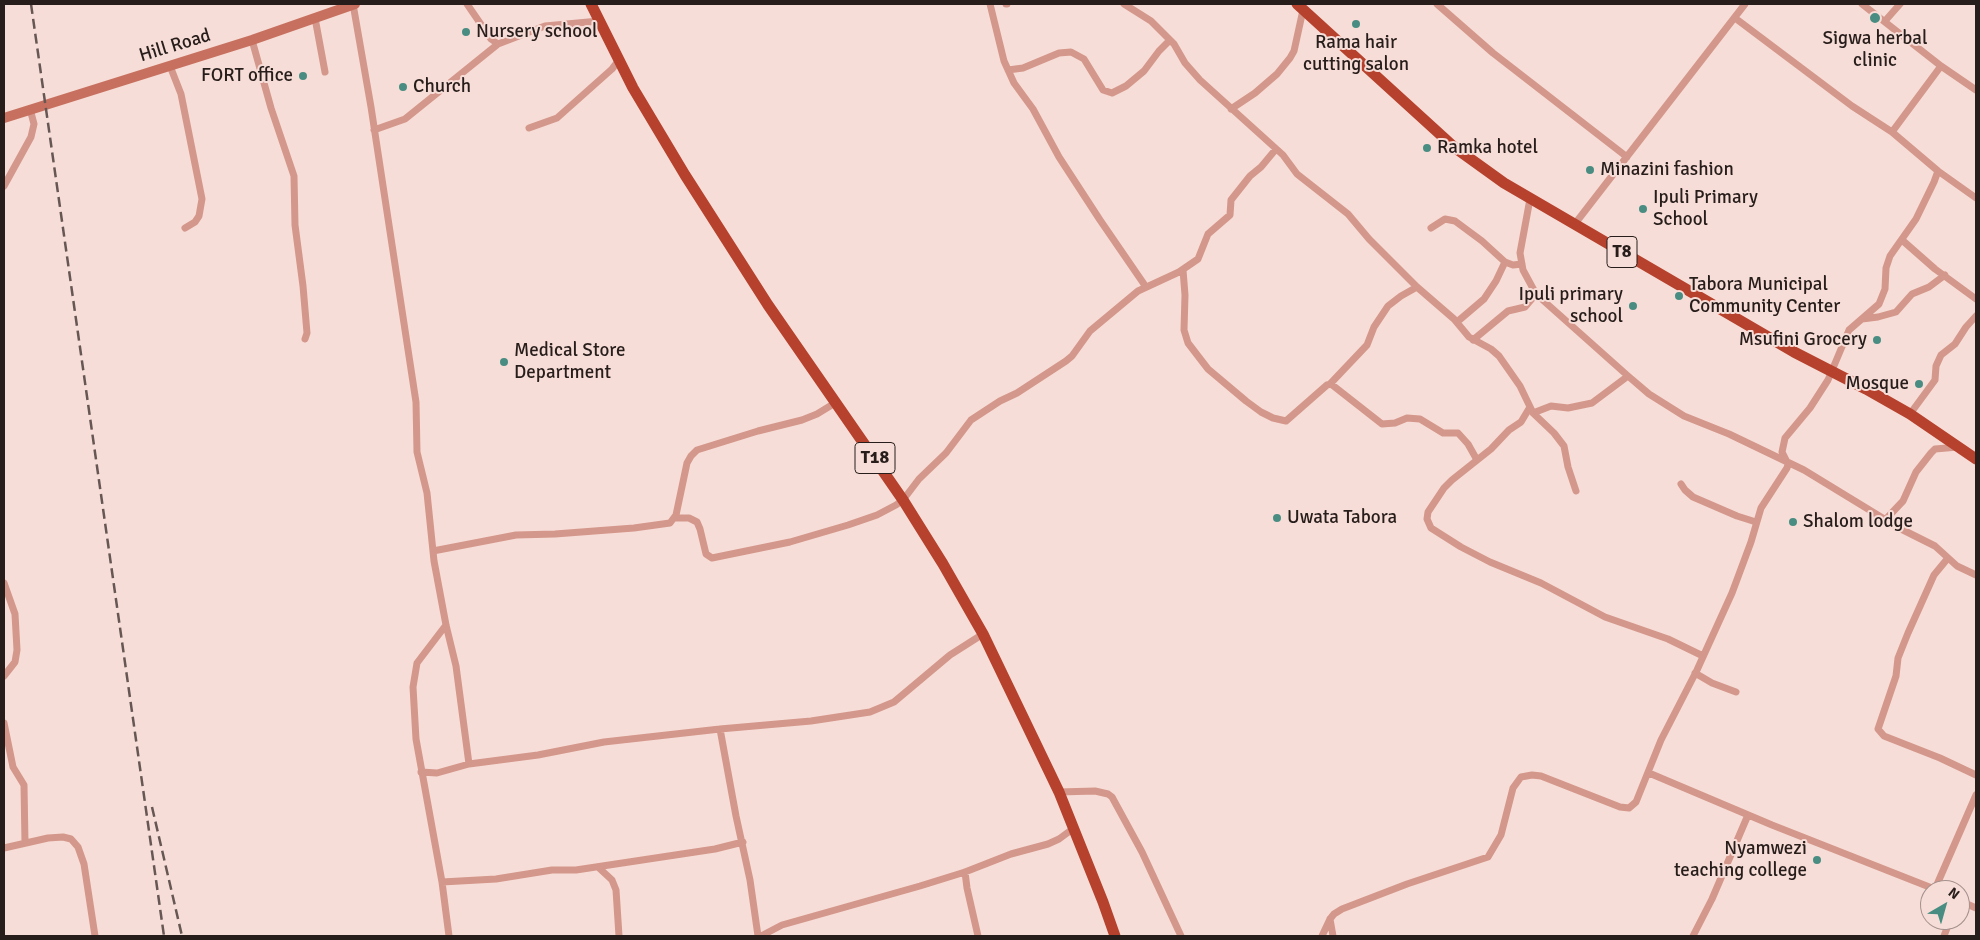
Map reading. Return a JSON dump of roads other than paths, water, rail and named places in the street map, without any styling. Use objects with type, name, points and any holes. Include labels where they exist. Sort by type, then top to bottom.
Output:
[{"type":"highway","name":"T18","points":[[591,4],[633,88],[685,175],[768,304],[903,500],[984,634],[1059,792],[1104,902],[1115,936]]},
{"type":"highway","name":"T8","points":[[1300,7],[1454,148],[1530,199],[1794,352],[1910,414],[1976,459]]},
{"type":"main road","name":"Hill Road","points":[[4,118],[252,40],[354,4]]},
{"type":"street","points":[[354,4],[416,402],[417,452],[427,493],[433,551],[446,625],[456,666],[470,764]]},
{"type":"street","points":[[467,4],[493,41],[498,44]]},
{"type":"street","points":[[990,4],[1008,70],[1014,83],[1045,129],[1059,156],[1146,286]]},
{"type":"street","points":[[1124,4],[1151,21],[1170,40],[1191,70],[1288,160],[1297,174],[1348,214],[1369,239],[1417,287],[1457,322],[1473,340],[1489,347],[1499,356],[1520,386],[1532,410],[1564,446],[1568,467],[1576,491]]},
{"type":"street","points":[[1437,4],[1493,53],[1627,157]]},
{"type":"street","points":[[1574,225],[1745,4]]},
{"type":"street","points":[[1862,4],[1941,66],[1976,90]]},
{"type":"street","points":[[1885,21],[1900,4]]},
{"type":"street","points":[[1231,108],[1255,93],[1277,74],[1290,58],[1294,51],[1300,7]]},
{"type":"street","points":[[315,18],[326,72]]},
{"type":"street","points":[[1734,18],[1852,106],[1892,132],[1938,171],[1976,198]]},
{"type":"street","points":[[374,130],[405,119],[498,44],[539,27],[599,21]]},
{"type":"street","points":[[252,40],[271,108],[294,176],[295,225],[307,333],[305,339]]},
{"type":"street","points":[[1008,70],[1023,68],[1059,53],[1071,52],[1084,59],[1103,90],[1112,93],[1126,86],[1144,71],[1170,40]]},
{"type":"street","points":[[530,128],[557,118],[612,69],[619,60]]},
{"type":"street","points":[[170,66],[181,94],[202,199],[199,216],[195,222],[185,228]]},
{"type":"street","points":[[1892,132],[1941,66]]},
{"type":"street","points":[[4,186],[31,137],[34,124],[30,109]]},
{"type":"street","points":[[433,551],[516,535],[555,534],[666,524],[675,518],[689,518],[696,522],[700,529],[706,554],[712,558],[790,542],[877,515],[903,500],[919,479],[946,453],[969,422],[1066,361],[1072,356],[1090,331],[1146,286],[1183,270],[1198,259],[1208,234],[1230,215],[1231,200],[1250,176],[1268,160],[1276,149]]},
{"type":"street","points":[[1322,936],[1330,919],[1337,912],[1408,884],[1488,857],[1500,835],[1514,788],[1521,777],[1541,776],[1564,784],[1602,802],[1624,808],[1636,802],[1665,732],[1695,673],[1736,584],[1761,508],[1788,466],[1782,452],[1786,438],[1814,402],[1833,372],[1849,330],[1878,304],[1885,288],[1888,262],[1923,205],[1938,171]]},
{"type":"street","points":[[1530,199],[1520,253],[1523,270],[1536,294],[1628,376],[1650,394],[1684,416],[1729,434],[1813,474],[1899,528],[1935,546],[1960,568],[1976,575]]},
{"type":"street","points":[[1431,228],[1445,219],[1455,221],[1478,237],[1505,262],[1513,265],[1522,264]]},
{"type":"street","points":[[1902,240],[1976,299]]},
{"type":"street","points":[[1457,322],[1484,299],[1496,281],[1505,262]]},
{"type":"street","points":[[1183,270],[1184,330],[1186,339],[1194,352],[1208,369],[1246,402],[1273,418],[1286,421],[1330,384],[1367,345],[1374,327],[1388,306],[1417,287]]},
{"type":"street","points":[[1860,320],[1878,318],[1896,312],[1912,294],[1929,287],[1945,276]]},
{"type":"street","points":[[1473,340],[1508,311],[1525,307],[1536,294]]},
{"type":"street","points":[[1910,414],[1935,380],[1936,366],[1941,355],[1955,344],[1976,316]]},
{"type":"street","points":[[1628,376],[1592,403],[1568,408],[1551,406],[1532,410],[1491,449],[1452,480],[1430,509],[1427,516],[1428,522],[1435,531],[1490,562],[1541,583],[1605,617],[1668,640],[1702,656]]},
{"type":"street","points":[[1330,384],[1340,389],[1382,424],[1395,423],[1407,418],[1420,419],[1443,432],[1458,433],[1468,444],[1477,460]]},
{"type":"street","points":[[675,518],[687,463],[697,450],[758,431],[802,420],[817,414],[835,403]]},
{"type":"street","points":[[1886,519],[1903,501],[1916,472],[1930,453],[1935,449],[1959,446]]},
{"type":"street","points":[[1681,484],[1694,497],[1756,522]]},
{"type":"street","points":[[1948,558],[1934,575],[1905,640],[1898,658],[1896,676],[1878,729],[1884,736],[1940,758],[1976,775]]},
{"type":"street","points":[[4,583],[14,614],[17,650],[15,662],[4,676]]},
{"type":"street","points":[[446,625],[417,663],[414,671],[413,686],[416,740],[442,882],[449,936]]},
{"type":"street","points":[[422,772],[437,773],[470,764],[500,761],[604,742],[811,721],[852,716],[877,710],[894,702],[950,655],[984,634]]},
{"type":"street","points":[[1695,673],[1712,683],[1736,692]]},
{"type":"street","points":[[4,724],[13,767],[24,785],[25,843]]},
{"type":"street","points":[[720,729],[760,936],[782,925],[965,872],[1011,854],[1048,844],[1059,839],[1074,828]]},
{"type":"street","points":[[424,786],[437,773]]},
{"type":"street","points":[[1649,773],[1748,815],[1920,883]]},
{"type":"street","points":[[1059,792],[1095,791],[1112,797],[1142,852],[1181,936]]},
{"type":"street","points":[[1940,880],[1976,795]]},
{"type":"street","points":[[1693,936],[1708,908],[1748,815]]},
{"type":"street","points":[[4,848],[63,837],[71,839],[78,847],[84,864],[96,936]]},
{"type":"street","points":[[442,882],[496,878],[552,870],[576,870],[715,849],[743,842]]},
{"type":"street","points":[[598,866],[612,880],[617,900],[619,936]]},
{"type":"street","points":[[965,872],[978,936]]},
{"type":"street","points":[[1330,919],[1333,936]]},
{"type":"railway","points":[[31,4],[164,936]]},
{"type":"railway","points":[[152,807],[182,936]]},
{"type":"place","name":"Sigwa herbal clinic","points":[[1875,18]]},
{"type":"place","name":"Rama hair cutting salon","points":[[1356,24]]},
{"type":"place","name":"Nursery school","points":[[466,32]]},
{"type":"place","name":"FORT office","points":[[303,76]]},
{"type":"place","name":"Church","points":[[403,87]]},
{"type":"place","name":"Ramka hotel","points":[[1427,148]]},
{"type":"place","name":"Minazini fashion","points":[[1590,170]]},
{"type":"place","name":"Ipuli Primary School","points":[[1643,209]]},
{"type":"place","name":"Tabora Municipal Community Center","points":[[1679,296]]},
{"type":"place","name":"Ipuli primary school","points":[[1633,306]]},
{"type":"place","name":"Msufini Grocery","points":[[1877,340]]},
{"type":"place","name":"Medical Store Department","points":[[504,362]]},
{"type":"place","name":"Mosque","points":[[1919,384]]},
{"type":"place","name":"Uwata Tabora","points":[[1277,518]]},
{"type":"place","name":"Shalom lodge","points":[[1793,522]]},
{"type":"place","name":"Nyamwezi teaching college","points":[[1817,860]]}]
